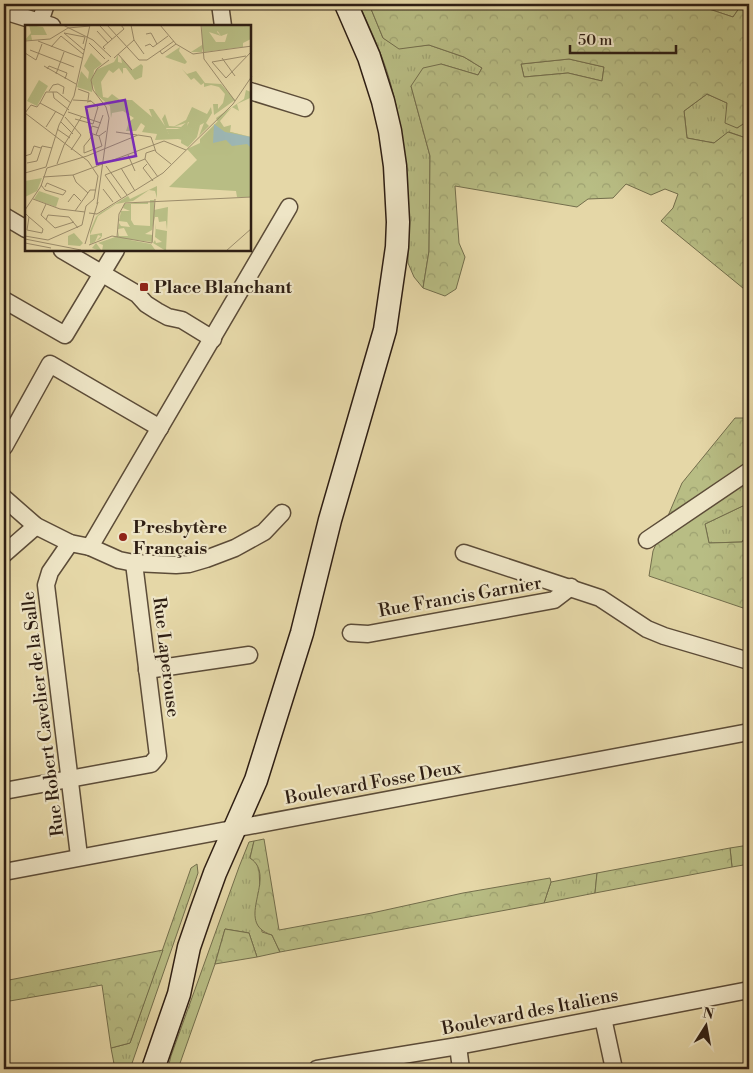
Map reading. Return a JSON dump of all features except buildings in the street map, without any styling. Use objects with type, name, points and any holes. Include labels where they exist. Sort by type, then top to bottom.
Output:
[{"type":"main road","points":[[153,1069],[179,994],[189,947],[215,873],[233,829],[254,786],[302,633],[332,514],[376,362],[394,277],[398,222],[395,166],[390,131],[369,57],[346,4]]},
{"type":"street","points":[[4,11],[46,24],[46,4]]},
{"type":"street","points":[[220,4],[222,25]]},
{"type":"street","points":[[251,91],[305,108]]},
{"type":"street","points":[[90,547],[289,207]]},
{"type":"street","points":[[4,216],[25,228]]},
{"type":"street","points":[[64,251],[137,294],[146,304],[157,311],[168,317],[182,320],[213,338]]},
{"type":"street","points":[[4,300],[66,335],[115,251]]},
{"type":"street","points":[[4,447],[50,364],[160,428]]},
{"type":"street","points":[[647,540],[749,471]]},
{"type":"street","points":[[4,498],[36,526],[70,543],[90,547],[119,560],[134,563],[176,565],[189,564],[206,559],[235,548],[264,532],[282,513]]},
{"type":"street","points":[[4,554],[36,526]]},
{"type":"street","name":"Rue Robert Cavelier de la Salle","points":[[70,543],[50,572],[46,586],[79,856]]},
{"type":"street","points":[[464,553],[606,600],[647,629],[664,636],[749,660]]},
{"type":"street","name":"Rue Laperouse","points":[[70,780],[150,764],[158,756],[134,563]]},
{"type":"street","name":"Rue Francis Garnier","points":[[351,633],[368,634],[554,600],[571,587]]},
{"type":"street","points":[[147,670],[249,655]]},
{"type":"street","name":"Boulevard Fosse Deux","points":[[4,872],[79,856],[749,732]]},
{"type":"street","points":[[4,791],[70,780]]},
{"type":"street","name":"Boulevard des Italiens","points":[[322,1069],[458,1046],[749,990]]},
{"type":"street","points":[[603,1018],[614,1069]]},
{"type":"street","points":[[458,1046],[461,1069]]},
{"type":"green space","points":[[359,4],[369,4],[383,38],[399,48],[429,45],[464,57],[482,68],[478,75],[441,64],[411,86],[430,156],[429,251],[423,288],[414,277],[408,263],[407,199],[404,156],[398,114],[383,59]]},
{"type":"green space","points":[[369,4],[694,4],[733,17],[742,4],[749,4],[749,120],[737,128],[725,123],[727,103],[707,94],[684,111],[687,138],[714,143],[728,132],[749,139],[749,293],[661,221],[673,208],[678,194],[665,189],[651,195],[626,184],[613,198],[588,199],[577,207],[455,186],[459,243],[465,257],[456,289],[445,296],[423,288],[429,251],[430,156],[411,86],[423,68],[441,64],[478,75],[482,68],[464,57],[429,45],[399,49],[383,38]],"holes":[[[569,59],[604,67],[602,81],[568,73],[524,77],[521,64]]]},
{"type":"green space","points":[[694,4],[742,4],[733,17]]},
{"type":"green space","points":[[569,59],[604,67],[602,81],[568,73],[524,77],[521,64]]},
{"type":"green space","points":[[707,94],[727,103],[737,128],[749,120],[749,139],[729,132],[714,143],[687,138],[684,111]]},
{"type":"green space","points":[[735,418],[749,418],[749,503],[705,524],[709,543],[742,542],[749,530],[749,610],[649,576],[653,551],[682,483]]},
{"type":"green space","points":[[749,503],[749,530],[742,542],[709,543],[705,524]]},
{"type":"green space","points":[[264,839],[279,930],[372,913],[463,893],[550,878],[551,882],[544,903],[280,952],[272,935],[261,929],[256,921],[255,910],[260,876],[258,866],[250,858],[254,841]]},
{"type":"green space","points":[[254,841],[250,858],[256,862],[259,869],[262,932],[272,935],[280,952],[257,957],[249,933],[225,929],[215,964],[178,1069],[170,1069],[171,1056],[239,867],[249,842]]},
{"type":"green space","points":[[749,845],[749,864],[732,867],[730,848]]},
{"type":"green space","points":[[730,848],[732,867],[595,893],[597,873]]},
{"type":"green space","points":[[197,864],[198,873],[130,1069],[115,1069],[111,1048],[130,1043],[191,868]]},
{"type":"green space","points":[[597,873],[595,893],[544,903],[551,882]]},
{"type":"green space","points":[[225,929],[249,933],[257,957],[215,964]]},
{"type":"green space","points":[[163,950],[130,1043],[111,1048],[102,985],[4,1002],[4,981]]},
{"type":"place","name":"Place Blanchant","points":[[144,287]]},
{"type":"place","name":"Presbytère Français","points":[[123,537]]}]
